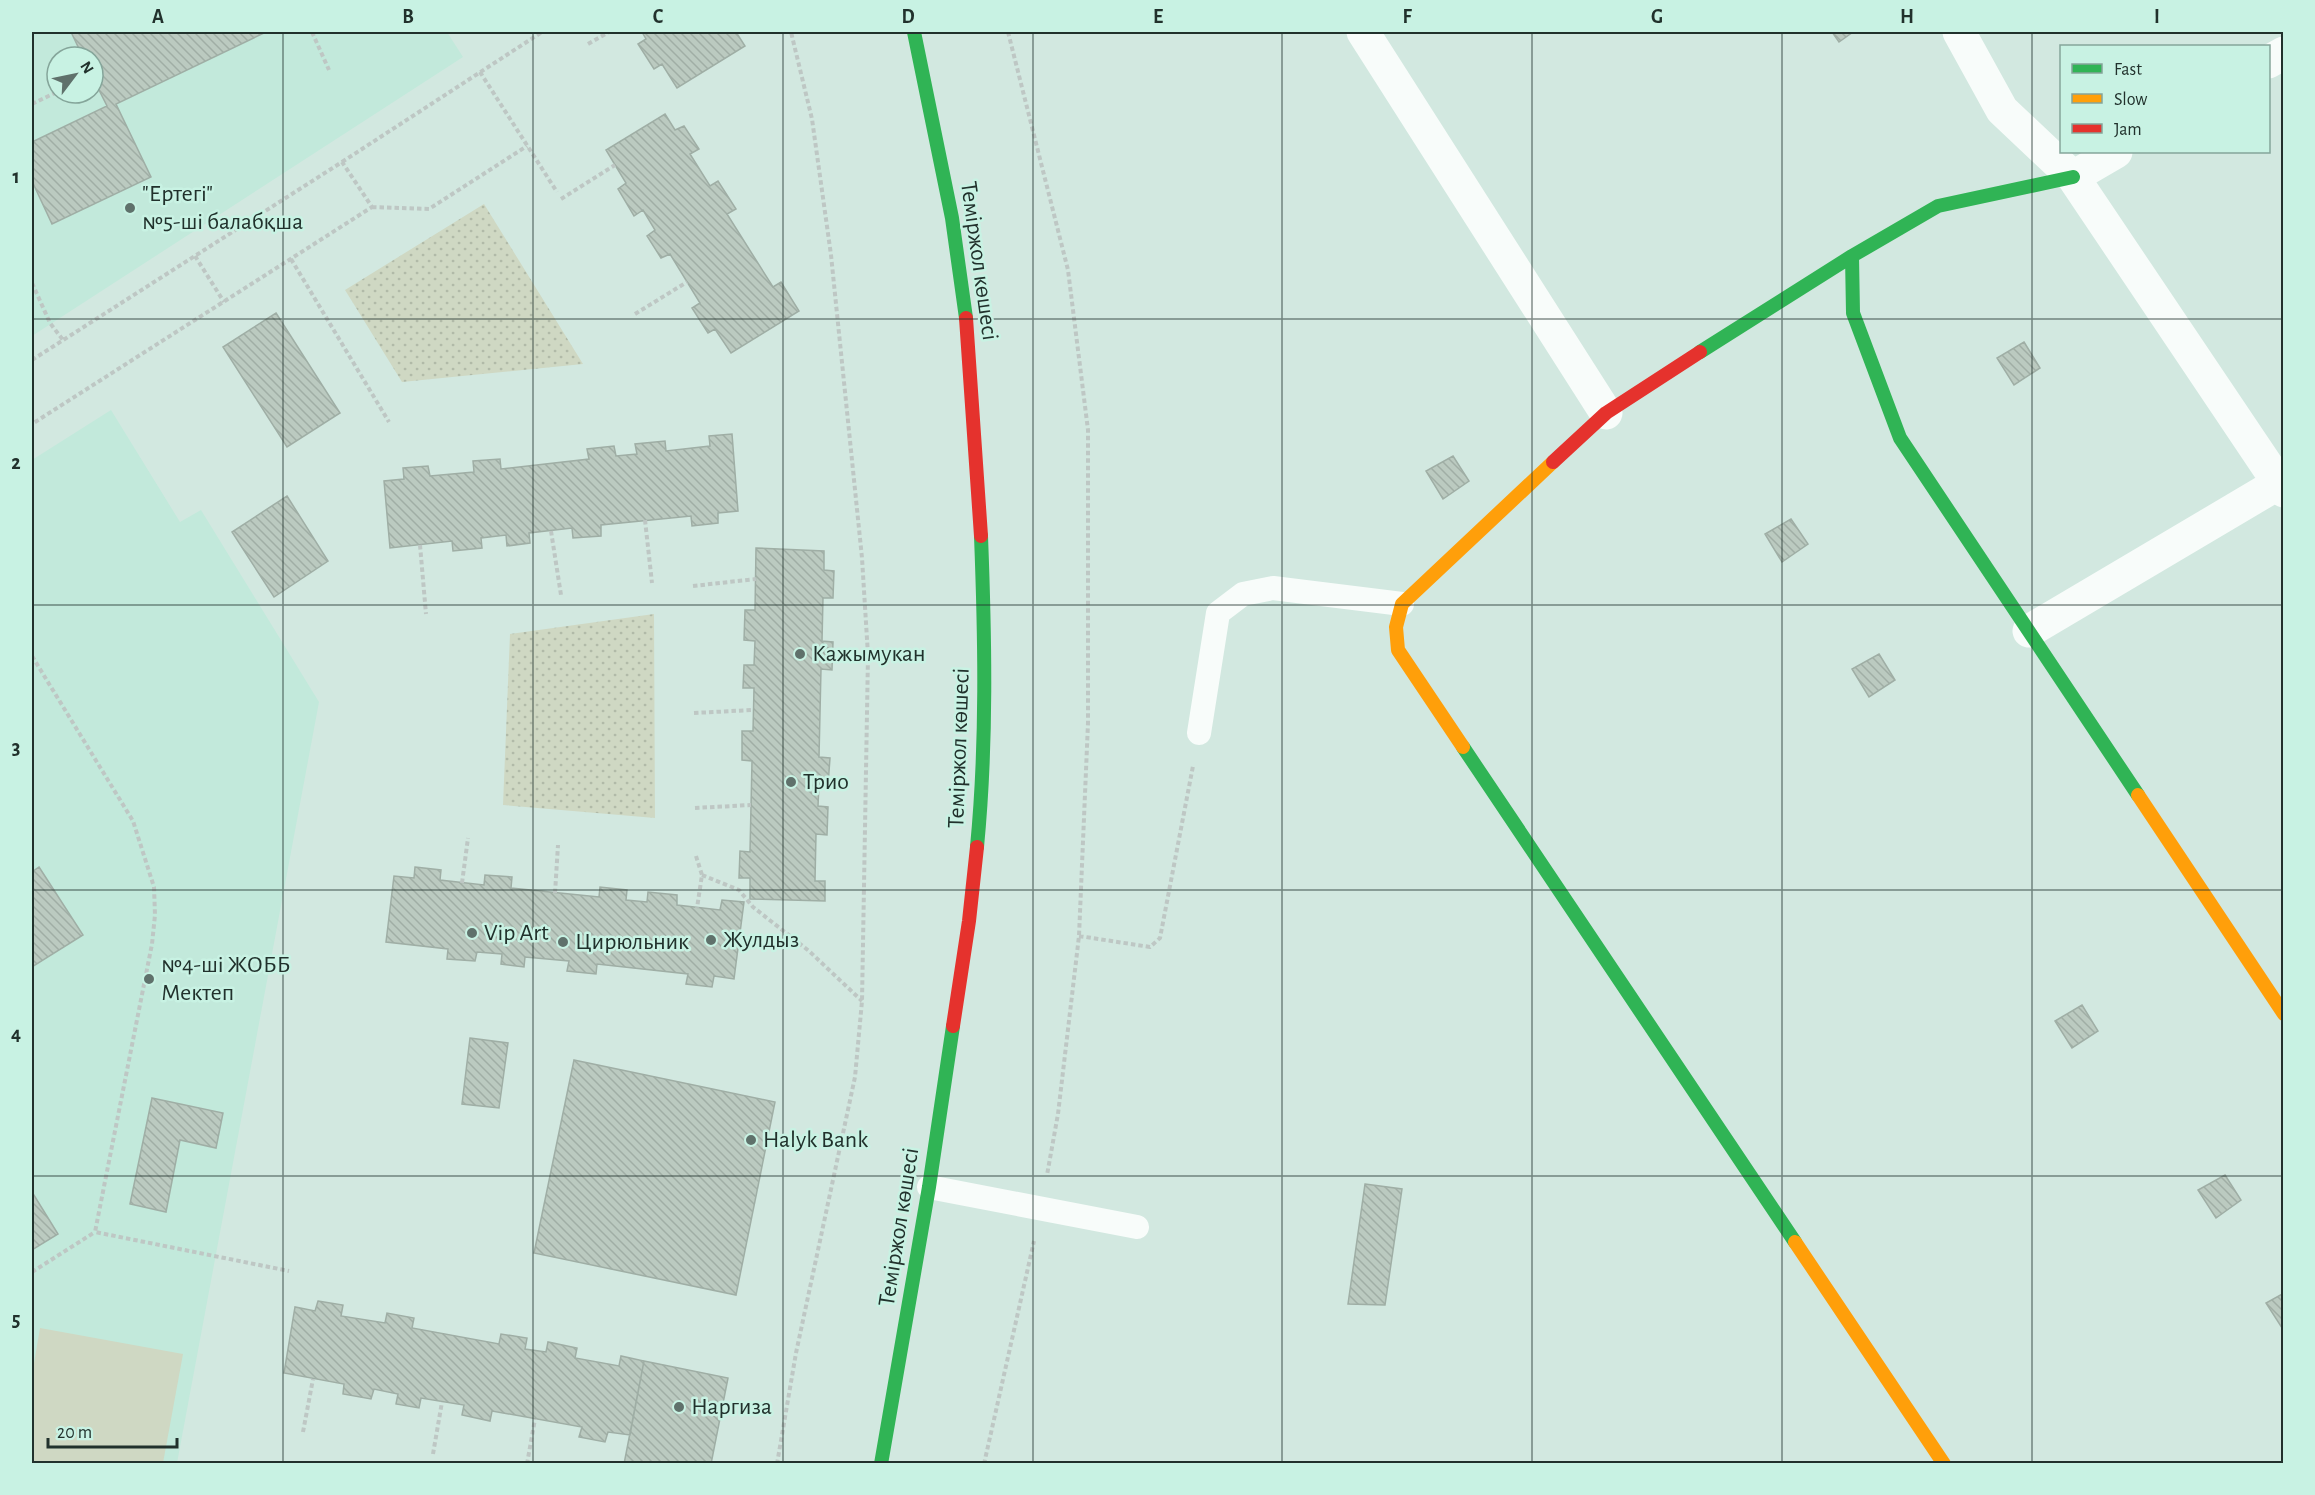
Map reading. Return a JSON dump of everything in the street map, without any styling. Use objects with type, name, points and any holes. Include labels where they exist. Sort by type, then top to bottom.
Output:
[{"type":"street","name":"Теміржол көшесі","points":[[881,1464],[929,1187],[969,921],[982,794],[985,650],[979,490],[967,324],[952,218],[914,32]]},
{"type":"street","points":[[1363,32],[1606,413]]},
{"type":"street","points":[[1959,32],[2002,110],[2073,177],[2281,487],[2029,631]]},
{"type":"street","points":[[2270,61],[2283,53]]},
{"type":"street","points":[[1944,1464],[1398,650],[1396,627],[1402,604],[1606,413],[1851,255],[1938,206],[2073,177],[2114,153]]},
{"type":"street","points":[[1851,255],[1853,313],[1900,438],[2283,1014]]},
{"type":"lane","points":[[1199,733],[1218,613],[1243,594],[1274,588],[1402,604]]},
{"type":"lane","points":[[929,1187],[1137,1227]]},
{"type":"path","points":[[312,32],[329,70]]},
{"type":"path","points":[[32,360],[542,32]]},
{"type":"path","points":[[588,44],[609,32]]},
{"type":"path","points":[[777,1464],[796,1353],[855,1077],[862,1001],[868,655],[862,558],[831,255],[812,119],[791,32]]},
{"type":"path","points":[[984,1464],[1041,1207],[1058,1114],[1079,936],[1088,723],[1088,430],[1068,270],[1008,32]]},
{"type":"path","points":[[480,72],[557,192]]},
{"type":"path","points":[[32,424],[372,207],[429,209],[527,146]]},
{"type":"path","points":[[342,162],[372,207]]},
{"type":"path","points":[[561,199],[615,165]]},
{"type":"path","points":[[195,255],[224,302]]},
{"type":"path","points":[[291,259],[389,422]]},
{"type":"path","points":[[636,314],[687,282]]},
{"type":"path","points":[[32,283],[50,323],[63,340]]},
{"type":"path","points":[[645,520],[652,583]]},
{"type":"path","points":[[551,531],[561,596]]},
{"type":"path","points":[[420,545],[426,614]]},
{"type":"path","points":[[693,586],[756,579]]},
{"type":"path","points":[[32,656],[133,821],[154,887],[155,915],[152,944],[95,1232]]},
{"type":"path","points":[[694,713],[753,710]]},
{"type":"path","points":[[1079,936],[1150,947],[1160,938],[1199,733]]},
{"type":"path","points":[[695,808],[751,805]]},
{"type":"path","points":[[462,883],[468,838]]},
{"type":"path","points":[[555,892],[558,845]]},
{"type":"path","points":[[696,856],[702,874],[697,908]]},
{"type":"path","points":[[702,874],[739,890],[753,907],[809,951],[862,1001]]},
{"type":"path","points":[[32,1272],[95,1232],[290,1271]]},
{"type":"path","points":[[303,1432],[313,1378]]},
{"type":"path","points":[[433,1454],[442,1402]]},
{"type":"path","points":[[527,1464],[535,1419]]},
{"type":"shaded area","name":"\"Ертегі\" №5-ші балабқша","points":[[32,32],[447,32],[463,57],[32,336]]},
{"type":"shaded area","points":[[484,204],[583,364],[402,382],[345,290]]},
{"type":"shaded area","name":"№4-ші ЖОББ Мектеп","points":[[111,410],[180,522],[201,510],[319,702],[177,1463],[32,1464],[32,460]]},
{"type":"shaded area","points":[[654,614],[655,818],[503,805],[510,634]]},
{"type":"shaded area","points":[[40,1328],[183,1354],[163,1463],[32,1463],[32,1375]]},
{"type":"building","points":[[71,32],[266,32],[116,104],[151,177],[52,224],[32,181],[32,142],[107,106],[105,102],[105,45],[77,45]]},
{"type":"building","points":[[642,32],[736,32],[745,46],[677,88],[662,64],[654,69],[638,44],[646,39]]},
{"type":"building","points":[[1832,32],[1853,32],[1839,42]]},
{"type":"building","points":[[665,114],[675,130],[684,126],[699,149],[690,154],[710,186],[718,181],[736,209],[727,214],[773,287],[781,282],[799,311],[731,353],[715,329],[708,333],[692,308],[700,303],[670,254],[661,258],[647,236],[655,230],[643,210],[634,216],[618,189],[626,183],[606,150]]},
{"type":"building","points":[[276,313],[340,413],[287,447],[223,347]]},
{"type":"building","points":[[2024,342],[2040,368],[2014,385],[1997,358]]},
{"type":"building","points":[[732,434],[738,511],[718,513],[718,523],[692,526],[691,516],[601,525],[601,536],[573,538],[572,528],[529,533],[530,543],[507,546],[506,535],[481,538],[482,548],[453,551],[452,541],[390,548],[384,481],[404,479],[403,468],[428,466],[430,476],[474,472],[473,461],[500,459],[501,469],[589,459],[587,449],[614,446],[616,456],[637,454],[635,444],[665,441],[666,451],[710,446],[709,436]]},
{"type":"building","points":[[1453,456],[1469,481],[1443,499],[1426,471]]},
{"type":"building","points":[[287,496],[328,561],[274,597],[232,532]]},
{"type":"building","points":[[1791,519],[1808,544],[1782,562],[1765,534]]},
{"type":"building","points":[[756,548],[824,551],[824,570],[834,571],[833,598],[823,598],[822,641],[833,642],[832,670],[821,669],[819,757],[830,758],[828,785],[819,784],[818,806],[828,807],[827,835],[816,834],[815,881],[825,881],[825,901],[750,899],[750,878],[739,878],[740,851],[750,852],[752,761],[742,760],[742,731],[753,731],[754,688],[743,688],[744,665],[754,665],[755,641],[744,640],[745,610],[755,610]]},
{"type":"building","points":[[1879,654],[1895,680],[1869,697],[1852,669]]},
{"type":"building","points":[[39,867],[83,935],[32,967],[32,872]]},
{"type":"building","points":[[415,867],[441,870],[440,880],[484,885],[485,875],[512,877],[511,888],[599,897],[600,887],[627,890],[626,900],[647,902],[648,892],[677,895],[677,905],[720,910],[722,900],[744,902],[734,979],[714,976],[712,987],[686,984],[688,974],[597,964],[596,974],[567,971],[569,961],[525,957],[524,967],[501,964],[502,954],[477,952],[475,961],[447,959],[448,949],[386,942],[394,876],[414,878]]},
{"type":"building","points":[[2082,1005],[2098,1031],[2072,1048],[2055,1021]]},
{"type":"building","points":[[470,1038],[508,1043],[499,1108],[462,1104]]},
{"type":"building","points":[[574,1060],[775,1102],[736,1295],[534,1253]]},
{"type":"building","points":[[152,1098],[223,1113],[216,1148],[180,1140],[166,1212],[130,1204]]},
{"type":"building","points":[[2225,1175],[2241,1200],[2216,1218],[2198,1190]]},
{"type":"building","points":[[1365,1184],[1402,1189],[1385,1305],[1348,1304]]},
{"type":"building","points":[[32,1192],[58,1234],[32,1250]]},
{"type":"building","points":[[2284,1293],[2284,1331],[2266,1303]]},
{"type":"building","points":[[318,1301],[343,1305],[341,1316],[385,1323],[387,1313],[414,1318],[412,1328],[499,1344],[501,1334],[527,1338],[525,1349],[546,1352],[548,1342],[577,1348],[575,1358],[619,1366],[621,1356],[644,1361],[630,1435],[608,1432],[605,1442],[579,1437],[582,1427],[492,1411],[490,1421],[462,1415],[464,1405],[421,1398],[419,1408],[396,1404],[398,1394],[374,1389],[371,1399],[343,1394],[344,1384],[284,1373],[295,1307],[315,1311]]},
{"type":"building","name":"Наргиза","points":[[644,1361],[728,1378],[711,1464],[624,1464]]},
{"type":"traffic: fast","points":[[914,32],[952,218],[966,318]]},
{"type":"traffic: fast","points":[[1700,352],[1852,256],[1938,206],[2073,177]]},
{"type":"traffic: fast","points":[[1852,256],[1853,313],[1900,438],[2138,795]]},
{"type":"traffic: fast","points":[[977,847],[984,692],[981,536]]},
{"type":"traffic: fast","points":[[1463,747],[1795,1242]]},
{"type":"traffic: fast","points":[[881,1464],[929,1187],[953,1026]]},
{"type":"traffic: slow","points":[[1463,747],[1398,650],[1396,627],[1402,604],[1553,462]]},
{"type":"traffic: slow","points":[[2138,795],[2284,1014]]},
{"type":"traffic: slow","points":[[1795,1242],[1944,1464]]},
{"type":"traffic: jam","points":[[966,318],[981,536]]},
{"type":"traffic: jam","points":[[1553,462],[1606,413],[1700,352]]},
{"type":"traffic: jam","points":[[953,1026],[969,921],[977,847]]},
{"type":"place","name":"\"Ертегі\" №5-ші балабқша","points":[[130,208]]},
{"type":"place","name":"Кажымукан","points":[[800,654]]},
{"type":"place","name":"Трио","points":[[791,782]]},
{"type":"place","name":"Vip Art","points":[[472,933]]},
{"type":"place","name":"Жулдыз","points":[[711,940]]},
{"type":"place","name":"Цирюльник","points":[[563,942]]},
{"type":"place","name":"№4-ші ЖОББ Мектеп","points":[[149,979]]},
{"type":"place","name":"Halyk Bank","points":[[751,1140]]},
{"type":"place","name":"Наргиза","points":[[679,1407]]}]
